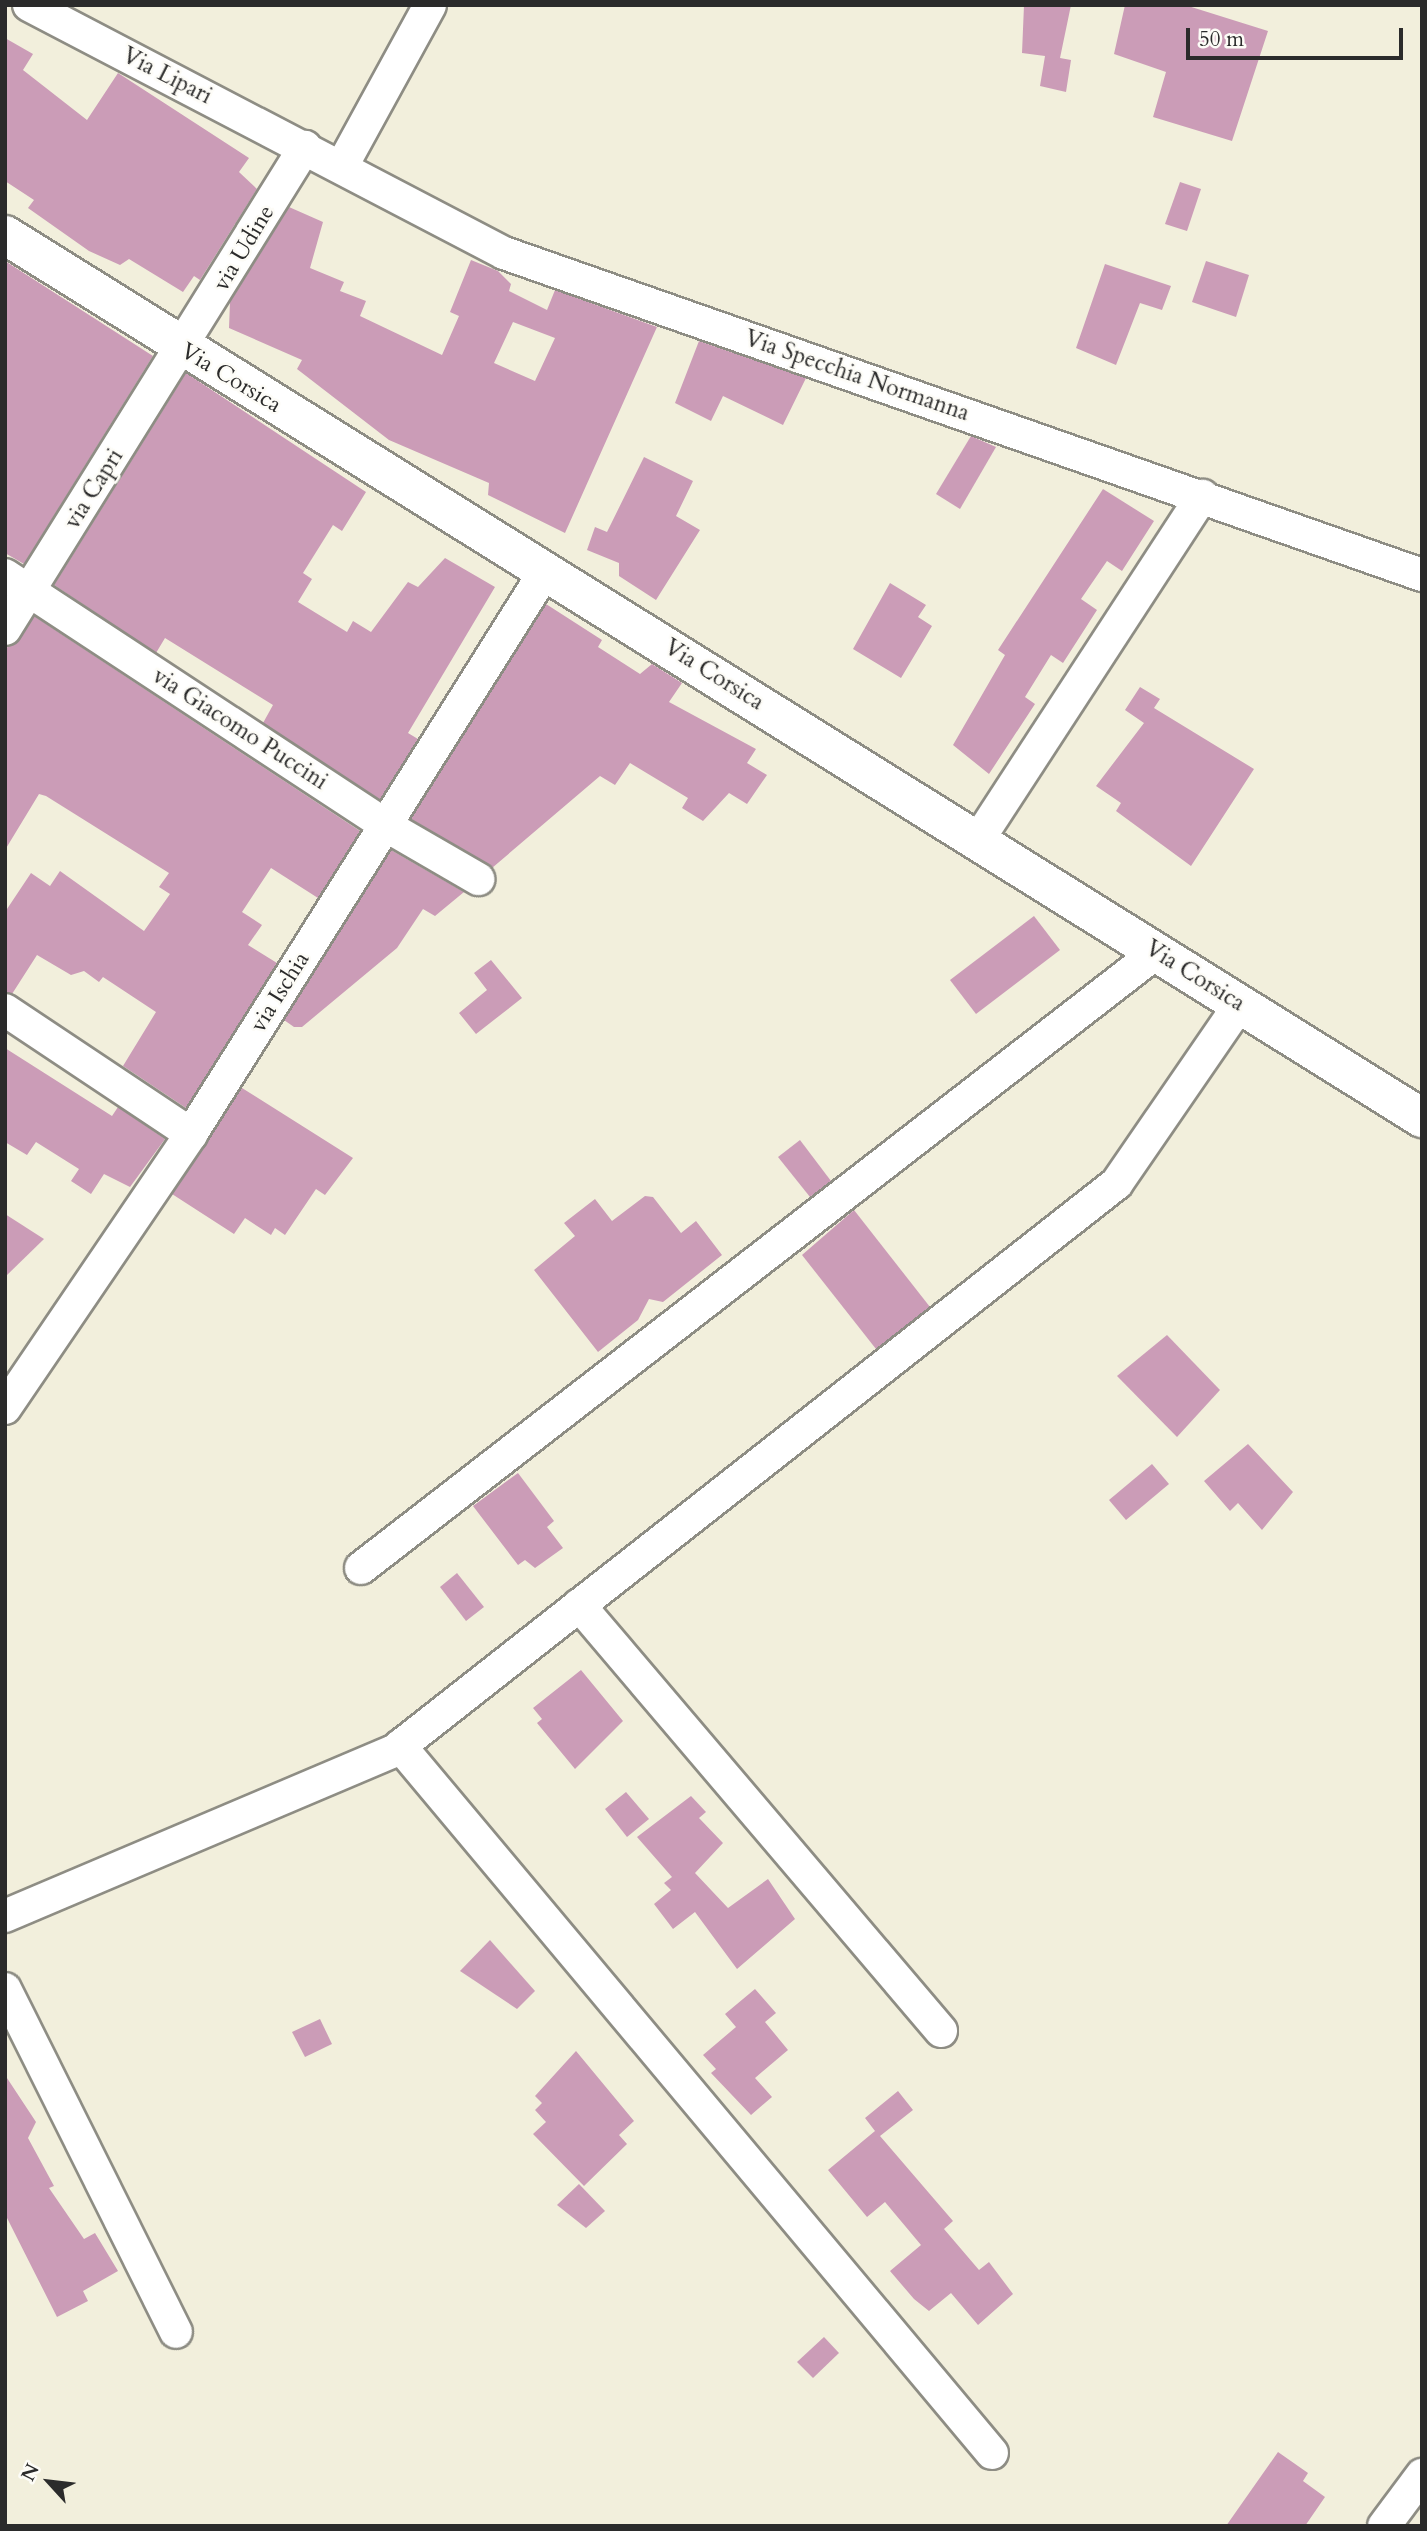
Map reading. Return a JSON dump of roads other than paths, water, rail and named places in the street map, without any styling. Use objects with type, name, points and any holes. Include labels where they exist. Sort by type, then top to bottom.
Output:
[{"type":"main road","name":"Via Corsica","points":[[5,235],[1422,1118]]},
{"type":"street","name":"Via Lipari","points":[[29,5],[305,147]]},
{"type":"street","points":[[342,166],[430,5]]},
{"type":"street","name":"Via Specchia Normanna","points":[[305,147],[504,253],[1422,575]]},
{"type":"street","name":"via Udine","points":[[184,349],[305,147]]},
{"type":"street","name":"via Capri","points":[[5,629],[18,583],[184,349]]},
{"type":"street","points":[[978,840],[1202,496]]},
{"type":"street","name":"via Ischia","points":[[5,1408],[191,1134],[545,570]]},
{"type":"street","name":"via Giacomo Puccini","points":[[18,583],[385,825],[478,878]]},
{"type":"street","points":[[361,1568],[1157,952]]},
{"type":"street","points":[[5,1916],[400,1745],[1117,1183],[1240,1004]]},
{"type":"street","points":[[5,1010],[191,1134]]},
{"type":"street","points":[[579,1605],[941,2031]]},
{"type":"street","points":[[400,1745],[992,2454]]},
{"type":"street","points":[[5,1989],[176,2332]]},
{"type":"street","points":[[1384,2526],[1422,2475]]}]
